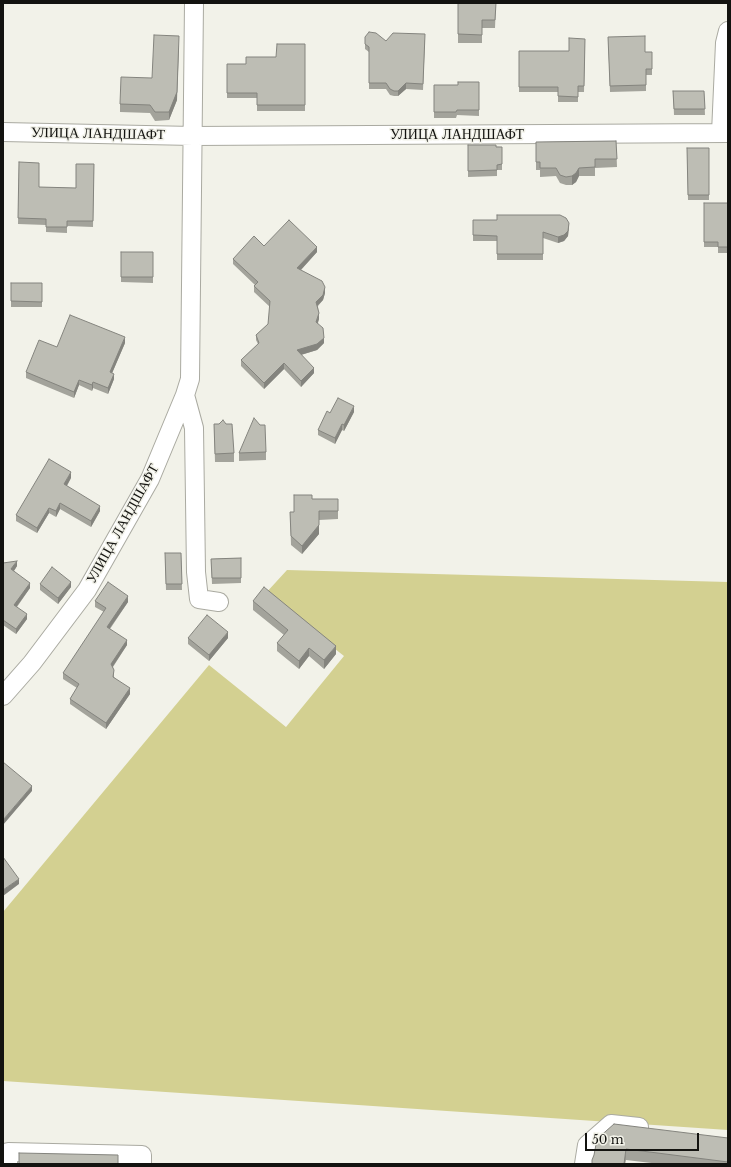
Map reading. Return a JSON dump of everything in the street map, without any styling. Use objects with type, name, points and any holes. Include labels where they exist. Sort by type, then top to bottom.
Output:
[{"type":"street","name":"УЛИЦА ЛАНДШАФТ","points":[[3,696],[32,663],[87,590],[150,480],[185,395],[190,379],[194,3]]},
{"type":"street","name":"УЛИЦА ЛАНДШАФТ","points":[[3,132],[193,136],[725,133],[726,43],[728,32]]},
{"type":"street","points":[[185,395],[194,428],[196,572],[199,598],[219,602]]},
{"type":"street","points":[[584,1164],[587,1145],[611,1124],[658,1130]]},
{"type":"street","points":[[8,1164],[8,1152],[142,1155],[142,1164]]},
{"type":"shaded area","points":[[287,570],[728,582],[728,1130],[3,1081],[3,912],[209,665],[286,727],[344,656],[265,594]]},
{"type":"building","points":[[458,3],[496,3],[495,20],[482,20],[482,35],[458,34]]},
{"type":"building","points":[[369,32],[376,33],[386,41],[393,33],[425,34],[423,84],[406,83],[398,91],[394,91],[390,89],[386,83],[369,83],[369,47],[365,44],[365,37]]},
{"type":"building","points":[[154,35],[179,36],[177,92],[169,112],[155,112],[150,105],[120,104],[121,77],[152,78]]},
{"type":"building","points":[[645,36],[645,52],[652,52],[652,69],[646,69],[646,85],[610,86],[608,37]]},
{"type":"building","points":[[569,38],[585,39],[584,86],[578,86],[578,97],[558,96],[558,87],[519,87],[519,51],[569,51]]},
{"type":"building","points":[[277,44],[305,44],[305,105],[257,105],[257,93],[227,93],[227,64],[246,64],[246,57],[276,57]]},
{"type":"building","points":[[458,82],[479,82],[479,110],[434,112],[434,85],[458,85]]},
{"type":"building","points":[[673,91],[704,91],[705,109],[674,109]]},
{"type":"building","points":[[616,141],[617,159],[595,159],[595,167],[579,168],[572,176],[566,177],[560,175],[556,168],[540,168],[540,162],[536,162],[536,142]]},
{"type":"building","points":[[468,145],[496,145],[496,147],[502,147],[502,164],[497,165],[497,170],[468,171]]},
{"type":"building","points":[[687,148],[709,148],[709,195],[688,195]]},
{"type":"building","points":[[19,162],[39,163],[39,187],[76,188],[76,164],[94,164],[93,221],[67,221],[67,227],[46,227],[46,219],[18,218]]},
{"type":"building","points":[[704,203],[728,203],[728,247],[718,247],[718,242],[704,242]]},
{"type":"building","points":[[497,215],[560,215],[566,218],[569,223],[568,231],[564,235],[558,237],[543,232],[543,254],[497,254],[497,236],[473,235],[473,220],[497,220]]},
{"type":"building","points":[[289,220],[317,247],[297,268],[322,281],[325,287],[323,295],[316,302],[319,313],[316,322],[323,328],[324,338],[317,344],[297,350],[314,368],[301,381],[284,363],[264,383],[241,360],[259,343],[256,335],[268,324],[270,301],[254,286],[258,282],[233,259],[254,236],[264,246]]},
{"type":"building","points":[[121,252],[153,252],[153,277],[121,277]]},
{"type":"building","points":[[11,283],[42,283],[42,302],[11,301]]},
{"type":"building","points":[[70,315],[125,337],[110,372],[114,374],[108,388],[93,382],[92,385],[79,380],[74,392],[26,372],[39,340],[57,347]]},
{"type":"building","points":[[338,398],[354,406],[335,438],[318,430],[327,411],[330,413]]},
{"type":"building","points":[[254,418],[260,425],[265,425],[266,452],[239,453]]},
{"type":"building","points":[[223,420],[226,424],[232,424],[234,453],[215,454],[214,424],[219,424]]},
{"type":"building","points":[[49,459],[71,472],[64,484],[100,506],[91,521],[60,503],[56,511],[49,508],[37,528],[16,515]]},
{"type":"building","points":[[294,495],[312,495],[312,499],[338,499],[338,511],[319,511],[319,525],[302,546],[291,536],[290,512],[294,512]]},
{"type":"building","points":[[165,553],[181,553],[182,584],[166,584]]},
{"type":"building","points":[[241,558],[241,578],[212,578],[211,559]]},
{"type":"building","points":[[17,561],[11,569],[30,583],[14,605],[27,614],[16,629],[3,620],[3,563]]},
{"type":"building","points":[[52,567],[71,582],[58,598],[40,584]]},
{"type":"building","points":[[108,582],[128,596],[107,627],[127,640],[111,664],[114,670],[113,677],[130,688],[106,723],[70,699],[79,684],[63,673],[106,608],[95,601]]},
{"type":"building","points":[[264,587],[336,646],[324,660],[309,648],[299,661],[277,643],[288,630],[253,601]]},
{"type":"building","points":[[207,615],[228,632],[209,655],[188,638]]},
{"type":"building","points":[[3,762],[32,786],[3,820]]},
{"type":"building","points":[[3,857],[19,879],[3,890]]},
{"type":"building","points":[[614,1124],[728,1138],[728,1162],[626,1149],[624,1164],[592,1164],[597,1139]]},
{"type":"building","points":[[19,1153],[118,1155],[118,1164],[19,1164]]}]
